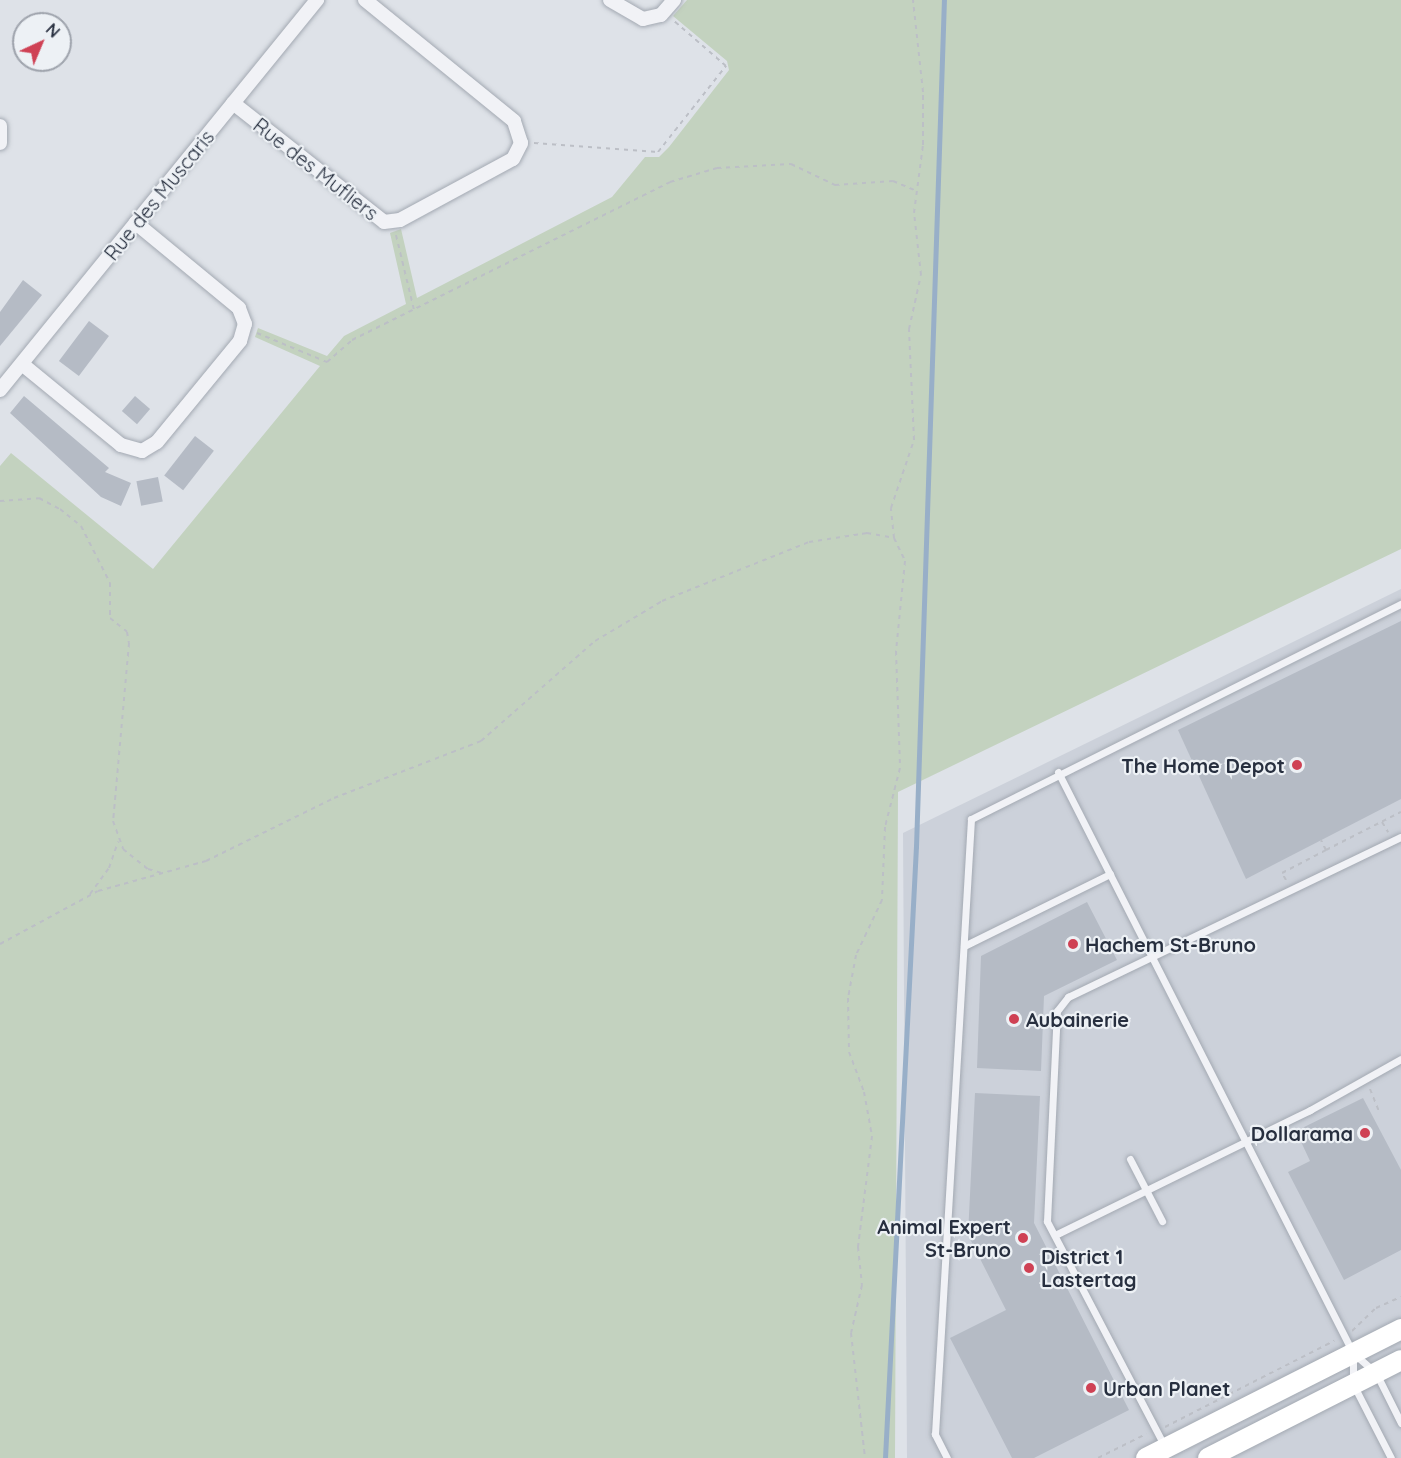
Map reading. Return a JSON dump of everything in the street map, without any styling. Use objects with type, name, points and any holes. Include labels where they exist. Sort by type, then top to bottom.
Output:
[{"type":"street","name":"Rue des Muscaris","points":[[0,390],[317,0]]},
{"type":"street","name":"Rue des Mufliers","points":[[233,103],[384,222],[400,220],[513,159],[521,138],[514,121],[365,0]]},
{"type":"street","points":[[610,0],[643,19],[661,15],[674,0]]},
{"type":"street","points":[[0,126],[0,143]]},
{"type":"street","points":[[22,364],[122,445],[138,451],[158,442],[244,333],[242,311],[135,224]]},
{"type":"street","points":[[1146,1458],[1161,1439],[1349,1345],[1401,1329]]},
{"type":"street","points":[[1208,1458],[1401,1360]]},
{"type":"lane","points":[[947,1458],[935,1434],[971,819],[1058,772],[1401,604]]},
{"type":"lane","points":[[1058,772],[1349,1345],[1376,1372],[1401,1423]]},
{"type":"lane","points":[[1161,1439],[1047,1221],[1057,1011],[1068,997],[1401,837]]},
{"type":"lane","points":[[964,946],[1110,874]]},
{"type":"lane","points":[[1054,1235],[1401,1059]]},
{"type":"lane","points":[[1130,1159],[1162,1221]]},
{"type":"lane","points":[[1349,1345],[1353,1384],[1391,1458]]},
{"type":"path","points":[[865,1458],[851,1333],[861,1285],[858,1247],[872,1136],[864,1092],[849,1052],[849,998],[856,955],[882,900],[885,827],[900,768],[896,651],[905,561],[894,538],[891,508],[915,440],[909,329],[921,275],[914,227],[923,92],[913,0]]},
{"type":"path","points":[[532,143],[658,152],[726,66],[672,19]]},
{"type":"path","points":[[257,333],[327,362],[352,340],[670,182],[717,168],[791,164],[835,185],[893,181],[918,191]]},
{"type":"path","points":[[396,232],[414,310]]},
{"type":"path","points":[[0,501],[39,498],[69,516],[84,529],[112,589],[110,618],[127,632],[129,643],[113,797],[118,842],[109,868],[89,896]]},
{"type":"path","points":[[0,944],[89,896],[206,861],[334,798],[481,741],[596,641],[662,601],[809,542],[867,533],[894,538]]},
{"type":"path","points":[[1282,873],[1401,812]]},
{"type":"path","points":[[1321,840],[1326,850]]},
{"type":"path","points":[[118,842],[148,869],[166,873]]},
{"type":"path","points":[[1365,1079],[1379,1111]]},
{"type":"path","points":[[1098,1458],[1161,1439],[1322,1345],[1349,1345],[1376,1308],[1401,1297]]},
{"type":"shaded area","points":[[1401,589],[1401,1458],[907,1458],[903,833]]},
{"type":"green space","points":[[687,0],[1401,0],[1401,549],[898,792],[895,1458],[0,1458],[0,466],[11,453],[153,569],[320,366],[255,337],[258,328],[327,356],[344,336],[406,304],[390,233],[401,229],[417,298],[612,197],[645,157],[659,157],[669,147],[729,70],[727,61],[673,16]]},
{"type":"building","points":[[23,280],[42,295],[0,346],[0,312]]},
{"type":"building","points":[[89,321],[109,336],[79,376],[59,361]]},
{"type":"building","points":[[24,396],[109,468],[105,472],[131,483],[121,506],[101,497],[10,413]]},
{"type":"building","points":[[135,396],[150,409],[137,424],[122,411]]},
{"type":"building","points":[[195,436],[214,451],[183,490],[164,475]]},
{"type":"building","points":[[158,477],[163,502],[141,506],[136,481]]},
{"type":"building","name":"The Home Depot","points":[[1401,621],[1401,799],[1246,879],[1178,730]]},
{"type":"building","points":[[1087,902],[1117,960],[1044,996],[1041,1071],[977,1068],[981,956]]},
{"type":"building","points":[[975,1093],[1040,1096],[1034,1223],[1129,1410],[1034,1458],[1012,1458],[950,1338],[1006,1310],[968,1235]]},
{"type":"building","points":[[1363,1098],[1401,1170],[1401,1250],[1344,1280],[1288,1172],[1310,1161],[1296,1131]]},
{"type":"waterway","points":[[885,1458],[916,847],[944,0]]},
{"type":"place","name":"The Home Depot","points":[[1297,765]]},
{"type":"place","name":"Hachem St-Bruno","points":[[1073,944]]},
{"type":"place","name":"Aubainerie","points":[[1014,1019]]},
{"type":"place","name":"Dollarama","points":[[1365,1133]]},
{"type":"place","name":"Animal Expert St-Bruno","points":[[1023,1238]]},
{"type":"place","name":"District 1 Lastertag","points":[[1029,1268]]},
{"type":"place","name":"Urban Planet","points":[[1091,1388]]}]
